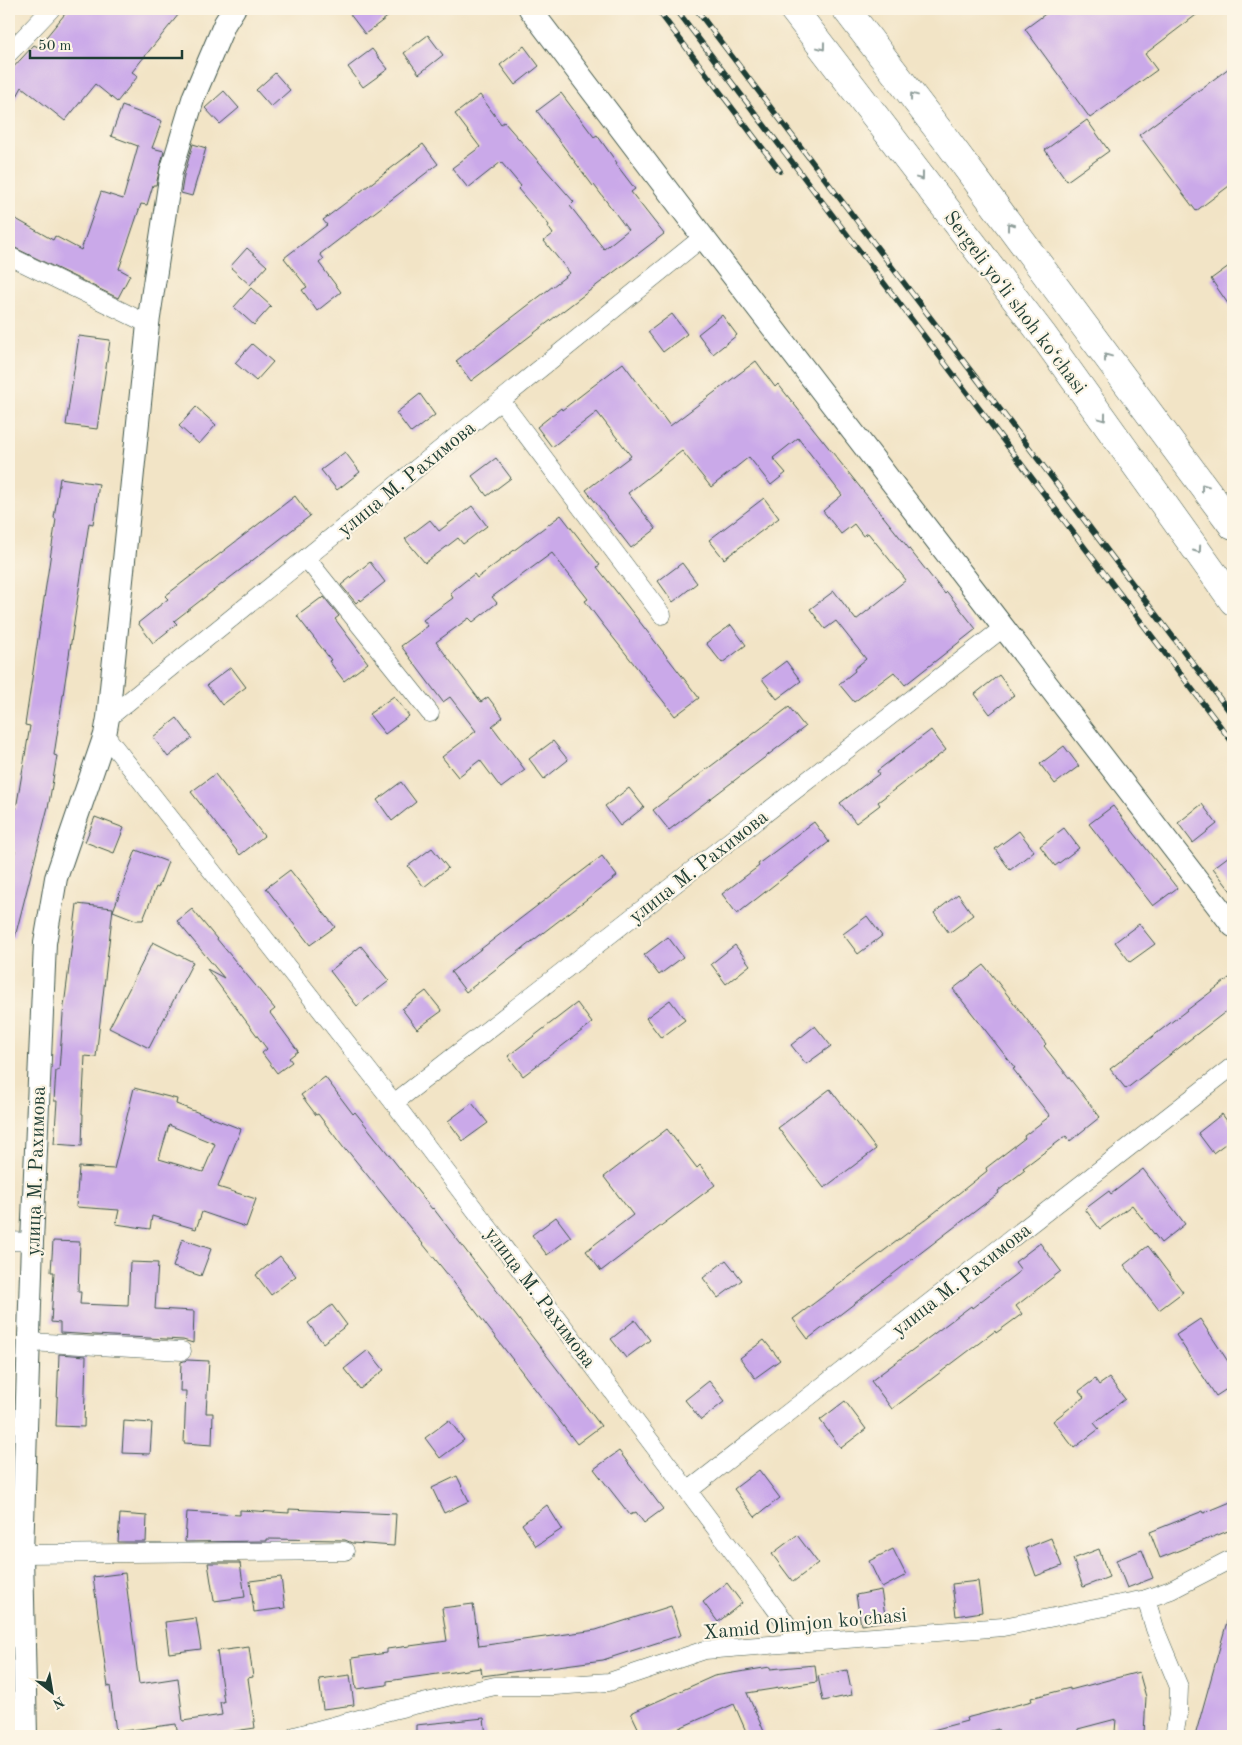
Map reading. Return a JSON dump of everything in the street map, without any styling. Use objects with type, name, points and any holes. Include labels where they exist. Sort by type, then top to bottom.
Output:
[{"type":"main road","name":"Sergeli yo‘li shoh ko‘chasi","points":[[793,9],[1042,334],[1233,601]]},
{"type":"main road","name":"Sergeli yo‘li shoh ko‘chasi","points":[[846,9],[950,145],[1233,526]]},
{"type":"street","points":[[9,53],[51,9]]},
{"type":"street","name":"улица М. Рахимова","points":[[20,1724],[22,1554],[32,1242],[44,953],[48,918],[56,878],[107,726],[148,324],[171,172],[194,96],[224,23],[234,9]]},
{"type":"street","points":[[530,9],[703,238],[1233,926]]},
{"type":"street","name":"улица М. Рахимова","points":[[107,726],[306,558],[703,238]]},
{"type":"street","points":[[9,256],[148,324]]},
{"type":"street","points":[[501,401],[662,615]]},
{"type":"street","points":[[306,558],[430,713]]},
{"type":"street","name":"улица М. Рахимова","points":[[394,1103],[1003,628]]},
{"type":"street","name":"улица М. Рахимова","points":[[107,726],[688,1491],[801,1643]]},
{"type":"street","name":"улица М. Рахимова","points":[[688,1491],[1233,1066]]},
{"type":"street","points":[[9,1242],[32,1242]]},
{"type":"street","points":[[30,1342],[182,1352]]},
{"type":"street","points":[[22,1554],[345,1552]]},
{"type":"street","name":"Xamid Olimjon ko'chasi","points":[[295,1736],[495,1686],[555,1686],[609,1682],[706,1650],[1003,1627],[1146,1599],[1188,1582],[1233,1558]]},
{"type":"street","points":[[1146,1599],[1155,1629],[1179,1687],[1178,1714],[1174,1736]]},
{"type":"building","points":[[69,9],[183,9],[132,72],[138,76],[117,102],[95,84],[65,121],[22,87],[9,111],[9,72],[34,45],[38,47]]},
{"type":"building","points":[[346,9],[398,9],[365,34]]},
{"type":"building","points":[[1052,9],[1204,9],[1145,54],[1157,70],[1090,118],[1025,29]]},
{"type":"building","points":[[428,35],[443,55],[419,74],[404,53]]},
{"type":"building","points":[[524,46],[539,66],[515,85],[500,65]]},
{"type":"building","points":[[372,49],[388,69],[363,87],[348,67]]},
{"type":"building","points":[[1233,65],[1233,183],[1196,211],[1139,135]]},
{"type":"building","points":[[275,73],[290,90],[271,107],[256,90]]},
{"type":"building","points":[[224,91],[239,108],[220,124],[205,108]]},
{"type":"building","points":[[561,93],[594,137],[597,135],[635,189],[631,192],[664,234],[471,381],[456,361],[570,273],[544,241],[553,234],[548,227],[549,225],[518,189],[521,186],[501,162],[468,188],[452,168],[480,147],[455,114],[480,95],[501,124],[504,122],[574,202],[570,206],[604,249],[628,230],[537,111]]},
{"type":"building","points":[[122,106],[162,121],[152,148],[164,151],[156,185],[153,185],[147,205],[141,204],[119,269],[130,275],[118,298],[9,245],[9,215],[53,240],[55,236],[81,250],[101,192],[123,199],[138,146],[111,136]]},
{"type":"building","points":[[1087,120],[1109,151],[1067,181],[1045,150]]},
{"type":"building","points":[[193,144],[206,148],[192,196],[181,193]]},
{"type":"building","points":[[423,144],[438,164],[320,254],[324,259],[319,263],[341,292],[317,311],[302,290],[307,287],[284,258],[327,225],[323,220]]},
{"type":"building","points":[[247,248],[267,266],[250,285],[230,267]]},
{"type":"building","points":[[1233,263],[1233,311],[1211,279]]},
{"type":"building","points":[[251,288],[271,306],[254,325],[234,307]]},
{"type":"building","points":[[672,314],[687,334],[663,352],[648,332]]},
{"type":"building","points":[[722,315],[737,335],[713,354],[698,334]]},
{"type":"building","points":[[79,336],[110,340],[97,429],[66,425]]},
{"type":"building","points":[[252,344],[273,362],[256,381],[235,363]]},
{"type":"building","points":[[756,361],[775,387],[778,384],[945,594],[947,592],[976,629],[905,685],[894,672],[854,702],[839,684],[866,659],[836,621],[825,629],[810,609],[834,591],[856,620],[906,580],[868,533],[863,536],[854,524],[841,534],[823,511],[842,495],[798,438],[773,458],[786,473],[771,485],[749,457],[711,487],[682,451],[628,493],[656,529],[631,548],[586,490],[631,456],[597,412],[552,447],[537,427],[623,363],[670,426]]},
{"type":"building","points":[[420,394],[435,415],[411,433],[396,413]]},
{"type":"building","points":[[196,407],[216,425],[199,444],[179,426]]},
{"type":"building","points":[[345,452],[360,472],[337,490],[321,470]]},
{"type":"building","points":[[496,458],[511,478],[487,496],[472,476]]},
{"type":"building","points":[[60,478],[99,484],[93,524],[89,523],[54,755],[57,756],[49,803],[15,937],[9,937],[9,877],[15,851],[9,849],[9,808],[16,809],[30,726],[25,725],[56,519],[54,518]]},
{"type":"building","points":[[295,496],[310,516],[174,621],[177,624],[153,643],[138,623],[168,599],[165,596]]},
{"type":"building","points":[[764,498],[779,518],[724,559],[709,540]]},
{"type":"building","points":[[472,506],[487,526],[463,544],[458,538],[425,563],[405,539],[430,520],[439,531]]},
{"type":"building","points":[[561,515],[600,565],[597,567],[699,698],[675,716],[600,621],[585,601],[588,599],[552,553],[492,597],[497,603],[473,622],[469,618],[436,642],[481,702],[488,697],[503,717],[492,726],[525,770],[501,788],[480,760],[458,777],[442,757],[476,731],[450,697],[443,702],[401,646],[428,626],[423,620],[453,598],[450,593],[474,574],[477,578]]},
{"type":"building","points":[[370,562],[385,582],[356,603],[341,585]]},
{"type":"building","points":[[682,563],[697,583],[673,602],[658,581]]},
{"type":"building","points":[[324,597],[339,616],[335,619],[368,663],[344,681],[329,661],[331,660],[297,616]]},
{"type":"building","points":[[731,625],[746,645],[722,663],[706,643]]},
{"type":"building","points":[[786,661],[801,681],[777,699],[762,679]]},
{"type":"building","points":[[231,667],[246,687],[222,705],[207,685]]},
{"type":"building","points":[[999,675],[1014,695],[990,714],[975,694]]},
{"type":"building","points":[[394,696],[409,716],[385,734],[369,714]]},
{"type":"building","points":[[789,707],[805,727],[669,830],[653,810]]},
{"type":"building","points":[[177,718],[192,738],[168,757],[153,737]]},
{"type":"building","points":[[931,730],[946,750],[878,802],[880,805],[856,823],[840,803],[879,774],[877,771]]},
{"type":"building","points":[[553,741],[568,760],[544,779],[529,759]]},
{"type":"building","points":[[1064,746],[1079,766],[1055,784],[1040,764]]},
{"type":"building","points":[[215,774],[264,836],[240,855],[191,792]]},
{"type":"building","points":[[401,782],[416,802],[392,821],[377,800]]},
{"type":"building","points":[[629,788],[644,807],[620,826],[605,806]]},
{"type":"building","points":[[1202,804],[1217,824],[1193,843],[1178,823]]},
{"type":"building","points":[[1113,806],[1177,888],[1153,906],[1089,824]]},
{"type":"building","points":[[95,817],[124,828],[114,853],[85,842]]},
{"type":"building","points":[[814,822],[829,842],[737,914],[722,894]]},
{"type":"building","points":[[1064,828],[1079,848],[1055,866],[1040,846]]},
{"type":"building","points":[[1019,831],[1034,851],[1010,870],[995,849]]},
{"type":"building","points":[[432,848],[448,868],[424,887],[408,866]]},
{"type":"building","points":[[136,850],[168,862],[143,920],[136,920],[113,911]]},
{"type":"building","points":[[1233,853],[1233,894],[1213,868]]},
{"type":"building","points":[[602,856],[617,876],[466,992],[451,972]]},
{"type":"building","points":[[290,870],[335,927],[310,945],[266,888]]},
{"type":"building","points":[[958,894],[973,915],[949,933],[934,913]]},
{"type":"building","points":[[77,904],[113,908],[96,1057],[85,1056],[82,1146],[54,1144],[57,1101],[54,1101],[56,1070],[59,1070],[63,1014]]},
{"type":"building","points":[[192,909],[275,1009],[270,1013],[298,1051],[289,1058],[292,1062],[277,1073],[262,1053],[267,1049],[207,969],[224,978],[177,921]]},
{"type":"building","points":[[867,916],[882,936],[858,954],[843,934]]},
{"type":"building","points":[[1139,924],[1155,944],[1130,962],[1115,942]]},
{"type":"building","points":[[668,937],[683,957],[659,975],[644,955]]},
{"type":"building","points":[[153,942],[193,962],[149,1048],[109,1028]]},
{"type":"building","points":[[735,945],[750,965],[726,984],[711,964]]},
{"type":"building","points":[[361,946],[389,981],[357,1006],[330,971]]},
{"type":"building","points":[[984,965],[1100,1117],[1070,1141],[1066,1136],[1023,1168],[1025,1170],[998,1191],[999,1193],[808,1339],[793,1319],[925,1220],[987,1171],[986,1168],[1050,1116],[953,989]]},
{"type":"building","points":[[1233,975],[1233,1006],[1126,1089],[1110,1069]]},
{"type":"building","points":[[426,991],[442,1011],[417,1029],[402,1009]]},
{"type":"building","points":[[670,1000],[685,1020],[661,1038],[646,1018]]},
{"type":"building","points":[[577,1003],[592,1023],[523,1076],[508,1056]]},
{"type":"building","points":[[815,1026],[831,1046],[806,1064],[791,1045]]},
{"type":"building","points":[[325,1077],[353,1114],[355,1112],[433,1208],[601,1426],[577,1444],[448,1275],[301,1095]]},
{"type":"building","points":[[134,1088],[177,1099],[176,1104],[241,1129],[218,1187],[256,1199],[246,1227],[202,1212],[196,1229],[152,1216],[150,1229],[116,1224],[119,1210],[76,1207],[79,1167],[114,1169]],"holes":[[[169,1125],[215,1144],[203,1172],[159,1159]]]},
{"type":"building","points":[[830,1089],[876,1149],[824,1188],[778,1128]]},
{"type":"building","points":[[472,1103],[488,1123],[463,1141],[448,1121]]},
{"type":"building","points":[[1222,1114],[1233,1129],[1233,1138],[1213,1153],[1198,1133]]},
{"type":"building","points":[[667,1129],[697,1168],[700,1165],[715,1185],[601,1271],[586,1251],[633,1215],[604,1177]]},
{"type":"building","points":[[1143,1169],[1185,1224],[1161,1243],[1132,1205],[1100,1229],[1085,1209],[1109,1191],[1111,1194]]},
{"type":"building","points":[[556,1217],[571,1237],[547,1255],[532,1235]]},
{"type":"building","points":[[182,1239],[211,1249],[201,1276],[173,1267]]},
{"type":"building","points":[[53,1241],[80,1242],[78,1292],[81,1292],[80,1304],[128,1306],[130,1262],[158,1263],[155,1309],[194,1311],[193,1343],[183,1340],[60,1333],[60,1323],[51,1322],[54,1272],[51,1272]]},
{"type":"building","points":[[1040,1243],[1061,1271],[1016,1306],[1022,1314],[996,1333],[995,1331],[892,1409],[871,1381],[1021,1270],[1015,1262]]},
{"type":"building","points":[[1148,1246],[1183,1292],[1159,1310],[1124,1265]]},
{"type":"building","points":[[280,1256],[296,1276],[271,1295],[256,1275]]},
{"type":"building","points":[[726,1260],[742,1280],[718,1298],[703,1278]]},
{"type":"building","points":[[332,1305],[347,1325],[323,1343],[308,1323]]},
{"type":"building","points":[[1200,1319],[1233,1369],[1233,1385],[1216,1396],[1176,1335]]},
{"type":"building","points":[[635,1320],[650,1340],[626,1358],[611,1339]]},
{"type":"building","points":[[764,1340],[780,1360],[755,1378],[740,1358]]},
{"type":"building","points":[[368,1350],[384,1370],[360,1389],[344,1369]]},
{"type":"building","points":[[59,1354],[86,1356],[84,1427],[56,1426]]},
{"type":"building","points":[[187,1360],[209,1361],[206,1413],[213,1413],[212,1445],[184,1443],[186,1391],[180,1391],[181,1362]]},
{"type":"building","points":[[1109,1378],[1125,1399],[1094,1423],[1099,1429],[1074,1448],[1053,1421],[1084,1397],[1079,1391],[1095,1379],[1099,1385]]},
{"type":"building","points":[[709,1381],[725,1401],[701,1420],[685,1400]]},
{"type":"building","points":[[845,1401],[866,1429],[841,1448],[820,1420]]},
{"type":"building","points":[[449,1420],[464,1440],[440,1458],[425,1438]]},
{"type":"building","points":[[124,1421],[152,1423],[150,1454],[122,1453]]},
{"type":"building","points":[[619,1451],[663,1509],[644,1523],[636,1512],[630,1515],[594,1469]]},
{"type":"building","points":[[759,1470],[780,1498],[755,1517],[734,1489]]},
{"type":"building","points":[[457,1476],[469,1501],[444,1513],[432,1488]]},
{"type":"building","points":[[1233,1501],[1233,1529],[1160,1558],[1150,1532]]},
{"type":"building","points":[[547,1505],[562,1529],[536,1546],[522,1524]]},
{"type":"building","points":[[289,1509],[396,1514],[394,1546],[352,1543],[345,1540],[267,1539],[267,1541],[185,1542],[187,1512],[240,1515],[240,1510],[289,1513]]},
{"type":"building","points":[[120,1514],[147,1516],[146,1542],[118,1542]]},
{"type":"building","points":[[797,1535],[818,1563],[793,1582],[772,1554]]},
{"type":"building","points":[[1051,1538],[1062,1566],[1036,1576],[1026,1548]]},
{"type":"building","points":[[893,1549],[906,1575],[882,1588],[869,1561]]},
{"type":"building","points":[[1099,1549],[1109,1577],[1083,1587],[1073,1559]]},
{"type":"building","points":[[1142,1550],[1153,1578],[1127,1588],[1116,1560]]},
{"type":"building","points":[[208,1563],[240,1563],[245,1597],[214,1601]]},
{"type":"building","points":[[125,1573],[139,1684],[178,1678],[183,1721],[222,1715],[220,1702],[224,1702],[217,1651],[249,1647],[253,1677],[248,1678],[255,1728],[201,1736],[178,1736],[176,1724],[116,1732],[93,1577]]},
{"type":"building","points":[[281,1577],[285,1608],[254,1612],[250,1581]]},
{"type":"building","points":[[978,1581],[982,1612],[956,1616],[952,1584]]},
{"type":"building","points":[[727,1583],[742,1603],[718,1622],[703,1602]]},
{"type":"building","points":[[881,1590],[886,1621],[861,1625],[856,1595]]},
{"type":"building","points":[[473,1604],[479,1646],[596,1630],[671,1606],[681,1635],[603,1660],[482,1676],[481,1668],[387,1681],[387,1685],[356,1689],[352,1658],[387,1653],[387,1649],[447,1641],[442,1608]]},
{"type":"building","points":[[196,1618],[201,1649],[169,1653],[165,1622]]},
{"type":"building","points":[[1228,1618],[1233,1619],[1233,1736],[1195,1736]]},
{"type":"building","points":[[815,1665],[817,1682],[747,1693],[766,1736],[748,1736],[734,1704],[661,1736],[642,1736],[631,1713],[714,1676],[770,1667],[770,1669]]},
{"type":"building","points":[[847,1670],[852,1695],[823,1701],[818,1676]]},
{"type":"building","points":[[1139,1672],[1146,1697],[1144,1733],[1115,1732],[1116,1719],[1078,1729],[1078,1731],[1070,1736],[999,1736],[998,1729],[972,1736],[930,1736],[929,1731],[967,1721],[966,1718],[1032,1701],[1031,1698]]},
{"type":"building","points":[[350,1675],[354,1705],[323,1709],[319,1679]]},
{"type":"building","points":[[484,1718],[486,1736],[416,1736],[416,1725]]},
{"type":"railway","points":[[657,9],[780,171]]},
{"type":"railway","points":[[676,9],[1233,743]]},
{"type":"railway","points":[[696,9],[1233,716]]}]
